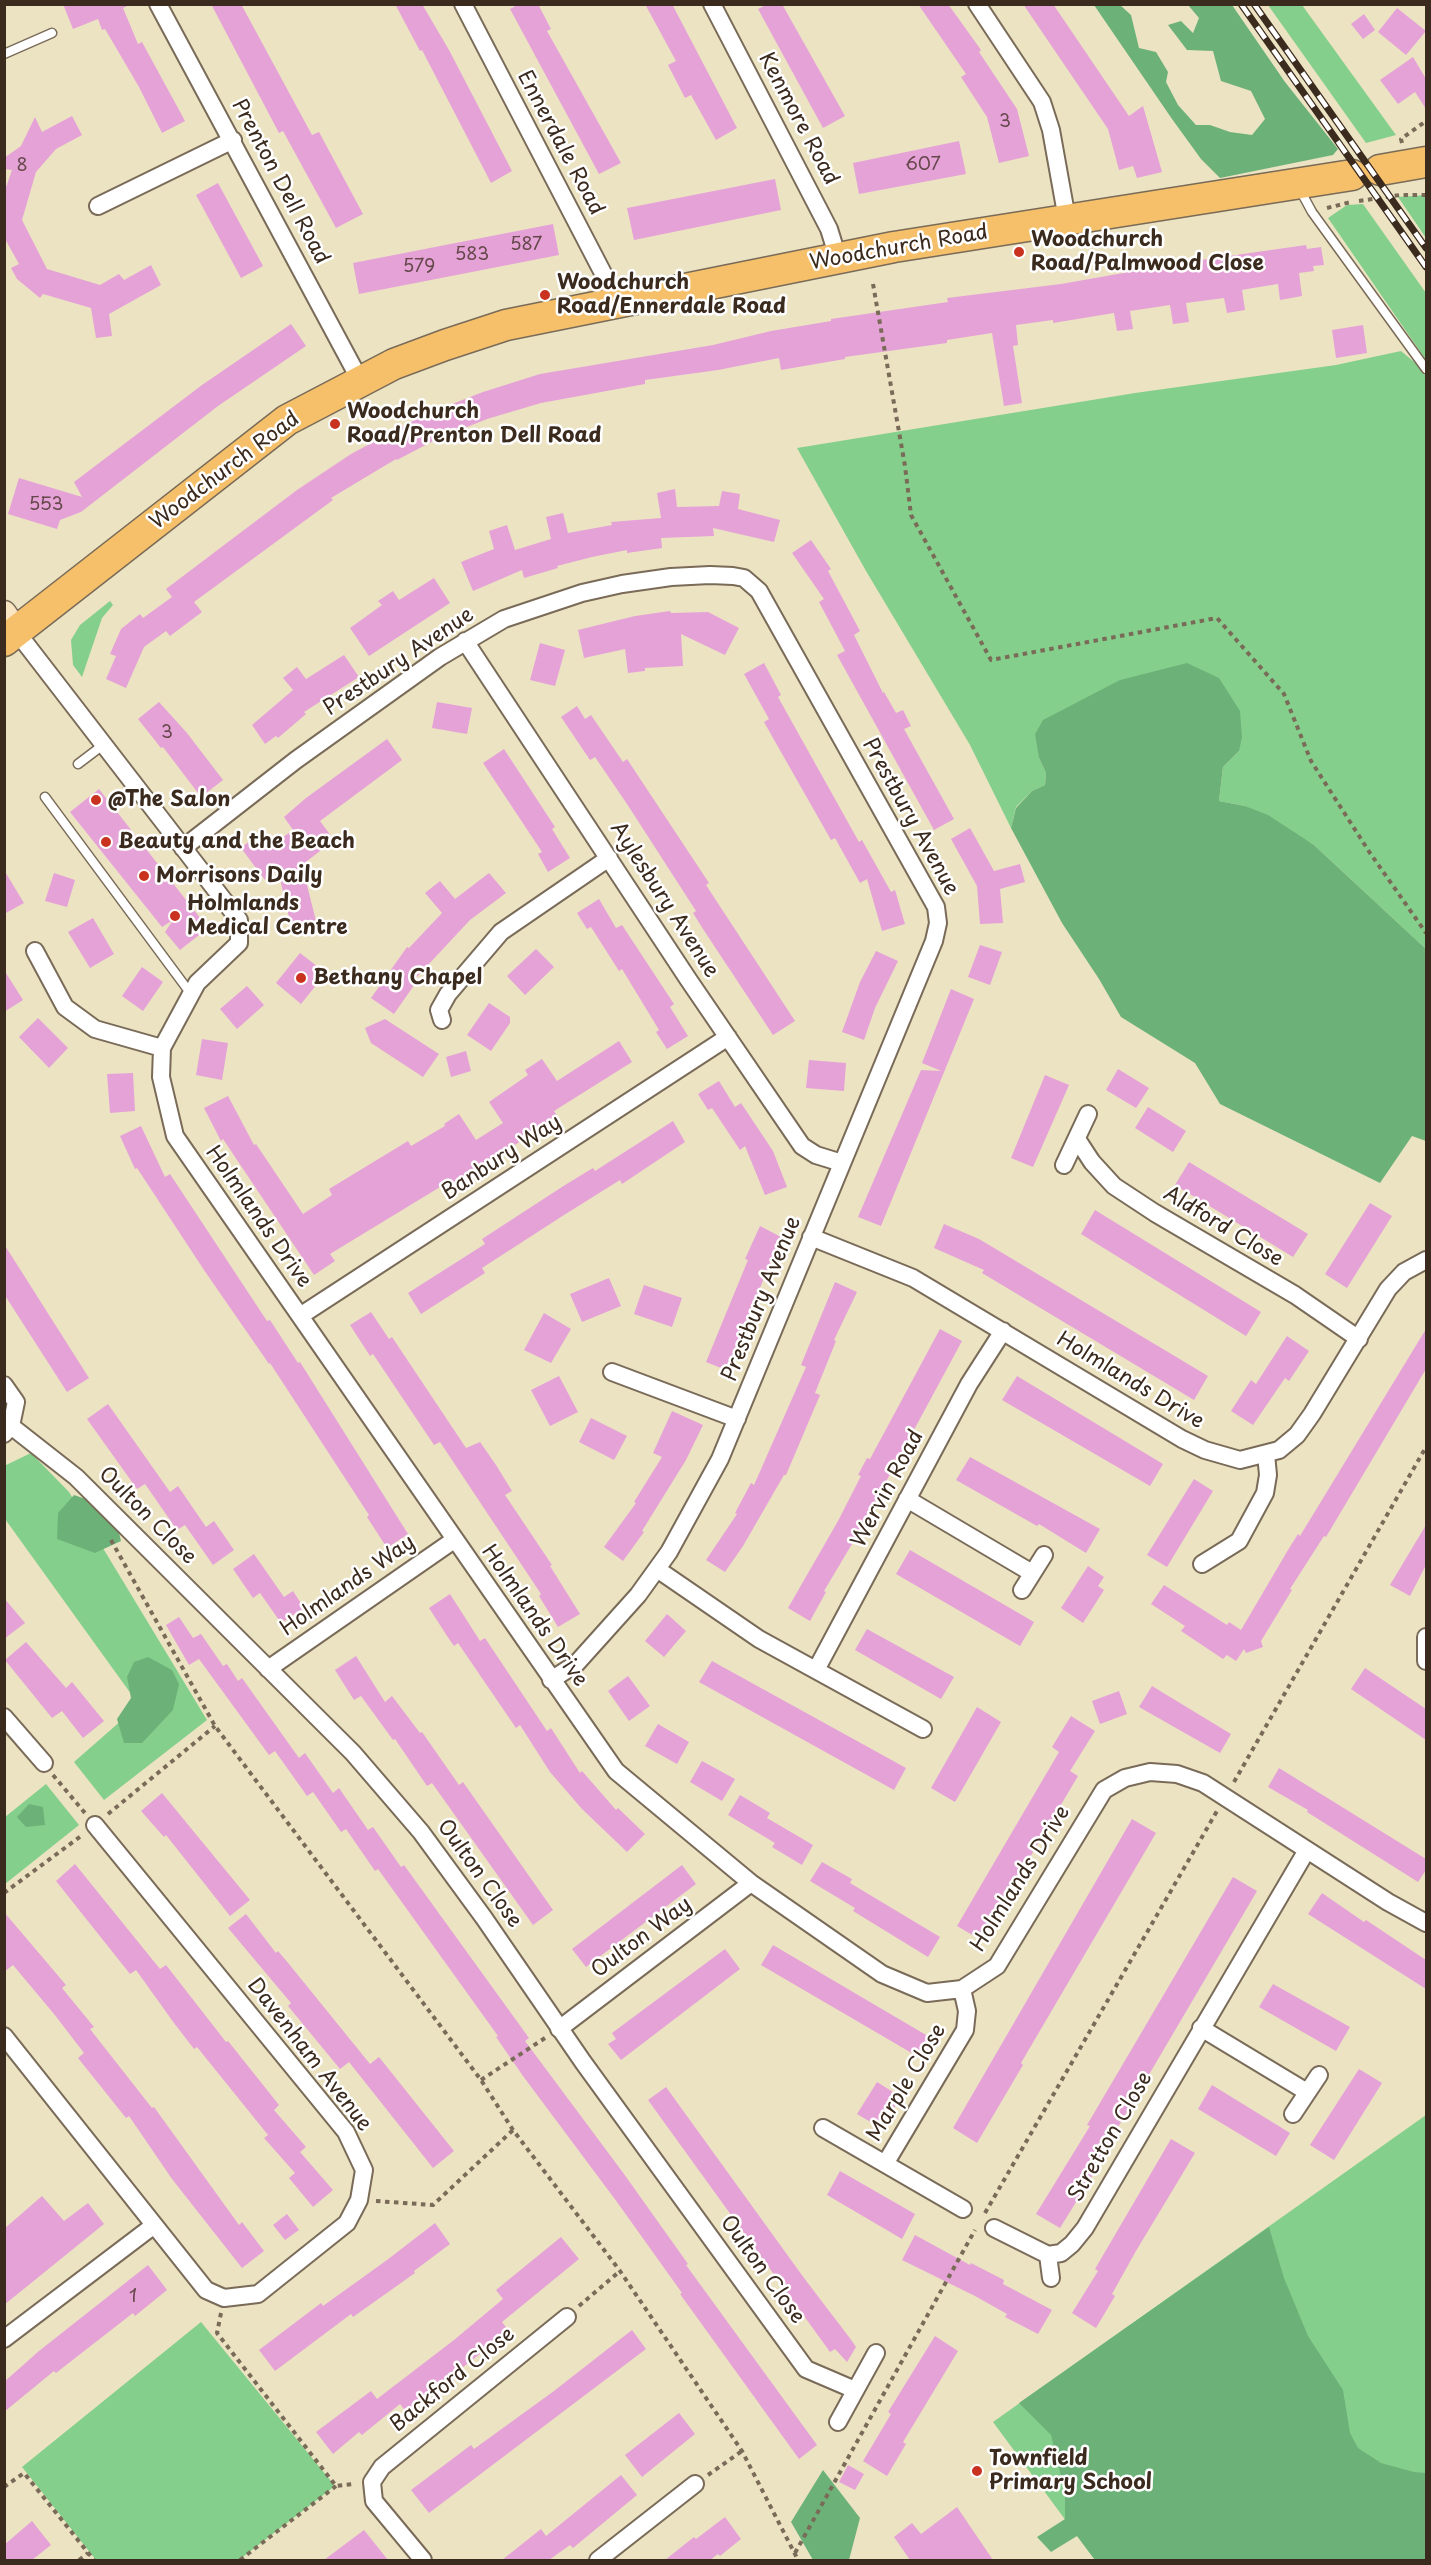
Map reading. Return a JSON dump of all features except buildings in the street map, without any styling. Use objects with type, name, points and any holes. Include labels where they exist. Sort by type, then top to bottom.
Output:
[{"type":"highway","name":"Woodchurch Road","points":[[8,628],[287,420],[394,364],[496,328],[838,258],[1426,162]]},
{"type":"street","name":"Prenton Dell Road","points":[[158,4],[361,382]]},
{"type":"street","name":"Ennerdale Road","points":[[463,4],[618,302]]},
{"type":"street","name":"Kenmore Road","points":[[712,4],[829,228],[838,258]]},
{"type":"street","points":[[977,4],[1042,102],[1051,130],[1067,219]]},
{"type":"street","points":[[99,206],[232,140]]},
{"type":"street","name":"Prestbury Avenue","points":[[183,848],[297,760],[465,641],[504,620],[582,592],[622,584],[710,575],[744,578],[759,591],[936,907],[938,923],[934,941],[720,1458],[693,1510],[657,1569],[638,1595],[576,1664],[551,1680]]},
{"type":"street","name":"Holmlands Drive","points":[[8,628],[103,745],[239,920],[239,944],[197,982],[162,1048],[161,1077],[175,1136],[616,1771],[751,1883],[882,1974],[927,1993],[962,1989],[997,1966],[1104,1790],[1125,1778],[1150,1772],[1177,1774],[1203,1783],[1388,1902],[1426,1923]]},
{"type":"street","name":"Aylesbury Avenue","points":[[465,641],[802,1146],[816,1155],[842,1163]]},
{"type":"street","points":[[437,1015],[448,994],[501,932],[609,858]]},
{"type":"street","points":[[31,948],[65,1007],[95,1029],[127,1040],[162,1048]]},
{"type":"street","name":"Banbury Way","points":[[300,1316],[728,1037]]},
{"type":"street","points":[[1064,1165],[1088,1114]]},
{"type":"street","name":"Aldford Close","points":[[1077,1139],[1092,1162],[1114,1186],[1155,1213],[1295,1295],[1359,1339]]},
{"type":"street","name":"Holmlands Drive","points":[[811,1237],[913,1278],[1182,1439],[1205,1450],[1240,1460],[1279,1450],[1297,1435],[1359,1339],[1388,1289],[1404,1272],[1426,1260]]},
{"type":"street","name":"Wervin Road","points":[[816,1670],[969,1384],[1003,1331]]},
{"type":"street","points":[[612,1372],[737,1419]]},
{"type":"street","points":[[4,1385],[16,1402],[8,1430]]},
{"type":"street","name":"Oulton Close","points":[[8,1430],[76,1477],[353,1753],[421,1832],[806,2369],[855,2390]]},
{"type":"street","points":[[1202,1564],[1239,1541],[1265,1493],[1268,1475],[1266,1454]]},
{"type":"street","points":[[908,1499],[1032,1573]]},
{"type":"street","name":"Holmlands Way","points":[[268,1669],[454,1540]]},
{"type":"street","points":[[1022,1590],[1044,1555]]},
{"type":"street","points":[[657,1569],[759,1639],[923,1729]]},
{"type":"street","points":[[1426,1637],[1426,1661]]},
{"type":"street","points":[[4,1717],[44,1763]]},
{"type":"street","name":"Davenham Avenue","points":[[95,1825],[346,2132],[364,2170],[359,2200],[347,2223],[258,2294],[224,2298]]},
{"type":"street","name":"Stretton Close","points":[[1048,2254],[1061,2253],[1085,2228],[1306,1850]]},
{"type":"street","name":"Oulton Way","points":[[560,2028],[751,1883]]},
{"type":"street","name":"Marple Close","points":[[885,2164],[965,2030],[967,2012],[962,1989]]},
{"type":"street","points":[[1202,2028],[1307,2092]]},
{"type":"street","points":[[5,2037],[206,2290],[224,2298]]},
{"type":"street","points":[[1293,2115],[1318,2075]]},
{"type":"street","name":"Marple Close","points":[[823,2128],[963,2209]]},
{"type":"street","points":[[4,2339],[153,2226]]},
{"type":"street","points":[[994,2229],[1048,2254],[1051,2278]]},
{"type":"street","name":"Backford Close","points":[[372,2482],[382,2467],[567,2317]]},
{"type":"street","points":[[838,2422],[876,2354]]},
{"type":"street","points":[[372,2482],[375,2501],[423,2560]]},
{"type":"street","points":[[598,2560],[695,2484]]},
{"type":"lane","points":[[4,54],[52,33]]},
{"type":"lane","points":[[1297,184],[1312,212],[1426,369]]},
{"type":"lane","points":[[78,764],[103,745]]},
{"type":"lane","points":[[45,797],[191,994]]},
{"type":"path","points":[[1312,212],[1366,199],[1426,195]]},
{"type":"path","points":[[873,284],[905,466],[911,515],[991,660],[1217,618],[1284,694],[1311,761],[1370,853],[1426,933]]},
{"type":"path","points":[[794,2554],[999,2187],[1426,1447]]},
{"type":"path","points":[[111,1539],[215,1726],[481,2080],[513,2130],[620,2271],[742,2451],[798,2560]]},
{"type":"path","points":[[4,1893],[95,1825],[215,1726]]},
{"type":"path","points":[[44,1763],[95,1825]]},
{"type":"path","points":[[481,2080],[560,2028]]},
{"type":"path","points":[[359,2200],[433,2205],[513,2130]]},
{"type":"path","points":[[567,2317],[620,2271]]},
{"type":"path","points":[[224,2298],[217,2333],[336,2486]]},
{"type":"path","points":[[695,2484],[742,2451]]},
{"type":"path","points":[[4,2487],[24,2473],[94,2560]]},
{"type":"path","points":[[240,2560],[336,2486],[372,2482]]},
{"type":"path","points":[[79,2560],[88,2553]]},
{"type":"green space","points":[[1094,5],[1120,5],[1131,15],[1139,48],[1156,52],[1168,72],[1166,82],[1178,105],[1196,125],[1210,125],[1230,132],[1252,135],[1265,119],[1251,91],[1221,81],[1213,51],[1187,50],[1168,25],[1181,21],[1193,33],[1199,18],[1188,5],[1232,5],[1285,82],[1338,149],[1333,155],[1220,178],[1201,159]]},
{"type":"green space","points":[[1268,5],[1302,5],[1396,135],[1366,143]]},
{"type":"green space","points":[[1426,195],[1426,238],[1398,197]]},
{"type":"green space","points":[[1363,204],[1426,293],[1426,360],[1328,218],[1347,205]]},
{"type":"green space","points":[[1401,351],[1419,366],[1426,377],[1426,949],[1314,845],[1245,806],[1219,801],[1223,767],[1239,751],[1039,758],[1046,773],[1045,785],[1032,791],[1016,807],[1011,828],[970,745],[866,571],[797,448],[1135,393],[1336,365]]},
{"type":"green space","points":[[110,601],[113,605],[102,618],[82,677],[73,665],[71,640],[80,625]]},
{"type":"green space","points":[[1187,663],[1219,678],[1240,711],[1242,737],[1239,751],[1223,767],[1219,801],[1245,806],[1268,815],[1314,845],[1426,949],[1426,1141],[1412,1136],[1380,1183],[1220,1104],[1195,1063],[1121,1017],[1062,923],[1011,828],[1016,808],[1032,791],[1045,785],[1046,773],[1039,758],[1035,734],[1043,720],[1120,680]]},
{"type":"green space","points":[[31,1453],[69,1492],[207,1720],[104,1800],[74,1762],[139,1705],[5,1519],[4,1466]]},
{"type":"green space","points":[[74,1495],[97,1503],[117,1524],[121,1541],[95,1553],[57,1539],[58,1513]]},
{"type":"green space","points":[[148,1657],[172,1670],[179,1684],[173,1710],[142,1743],[124,1743],[117,1719],[131,1698],[127,1677],[134,1662]]},
{"type":"green space","points":[[46,1784],[79,1825],[5,1884],[5,1817]]},
{"type":"green space","points":[[29,1804],[43,1807],[45,1825],[26,1827],[17,1817]]},
{"type":"green space","points":[[1426,2115],[1426,2560],[1095,2560],[993,2422]]},
{"type":"green space","points":[[1269,2227],[1284,2278],[1308,2336],[1343,2390],[1350,2433],[1358,2448],[1381,2463],[1426,2473],[1426,2560],[1095,2560],[1077,2536],[1051,2552],[1037,2537],[1065,2519],[1065,2497],[1059,2467],[1051,2435],[1019,2403]]},
{"type":"green space","points":[[201,2322],[335,2486],[239,2560],[96,2560],[22,2467]]},
{"type":"green space","points":[[823,2470],[860,2518],[849,2560],[813,2560],[791,2522]]},
{"type":"railway","points":[[1241,4],[1426,267]]},
{"type":"railway","points":[[1254,4],[1426,248]]},
{"type":"place","name":"Woodchurch Road/Palmwood Close","points":[[1019,252]]},
{"type":"place","name":"Woodchurch Road/Ennerdale Road","points":[[545,295]]},
{"type":"place","name":"Woodchurch Road/Prenton Dell Road","points":[[335,424]]},
{"type":"place","name":"@The Salon","points":[[96,800]]},
{"type":"place","name":"Beauty and the Beach","points":[[106,842]]},
{"type":"place","name":"Morrisons Daily","points":[[144,876]]},
{"type":"place","name":"Holmlands Medical Centre","points":[[175,916]]},
{"type":"place","name":"Bethany Chapel","points":[[301,978]]},
{"type":"place","name":"Townfield Primary School","points":[[977,2471]]}]
